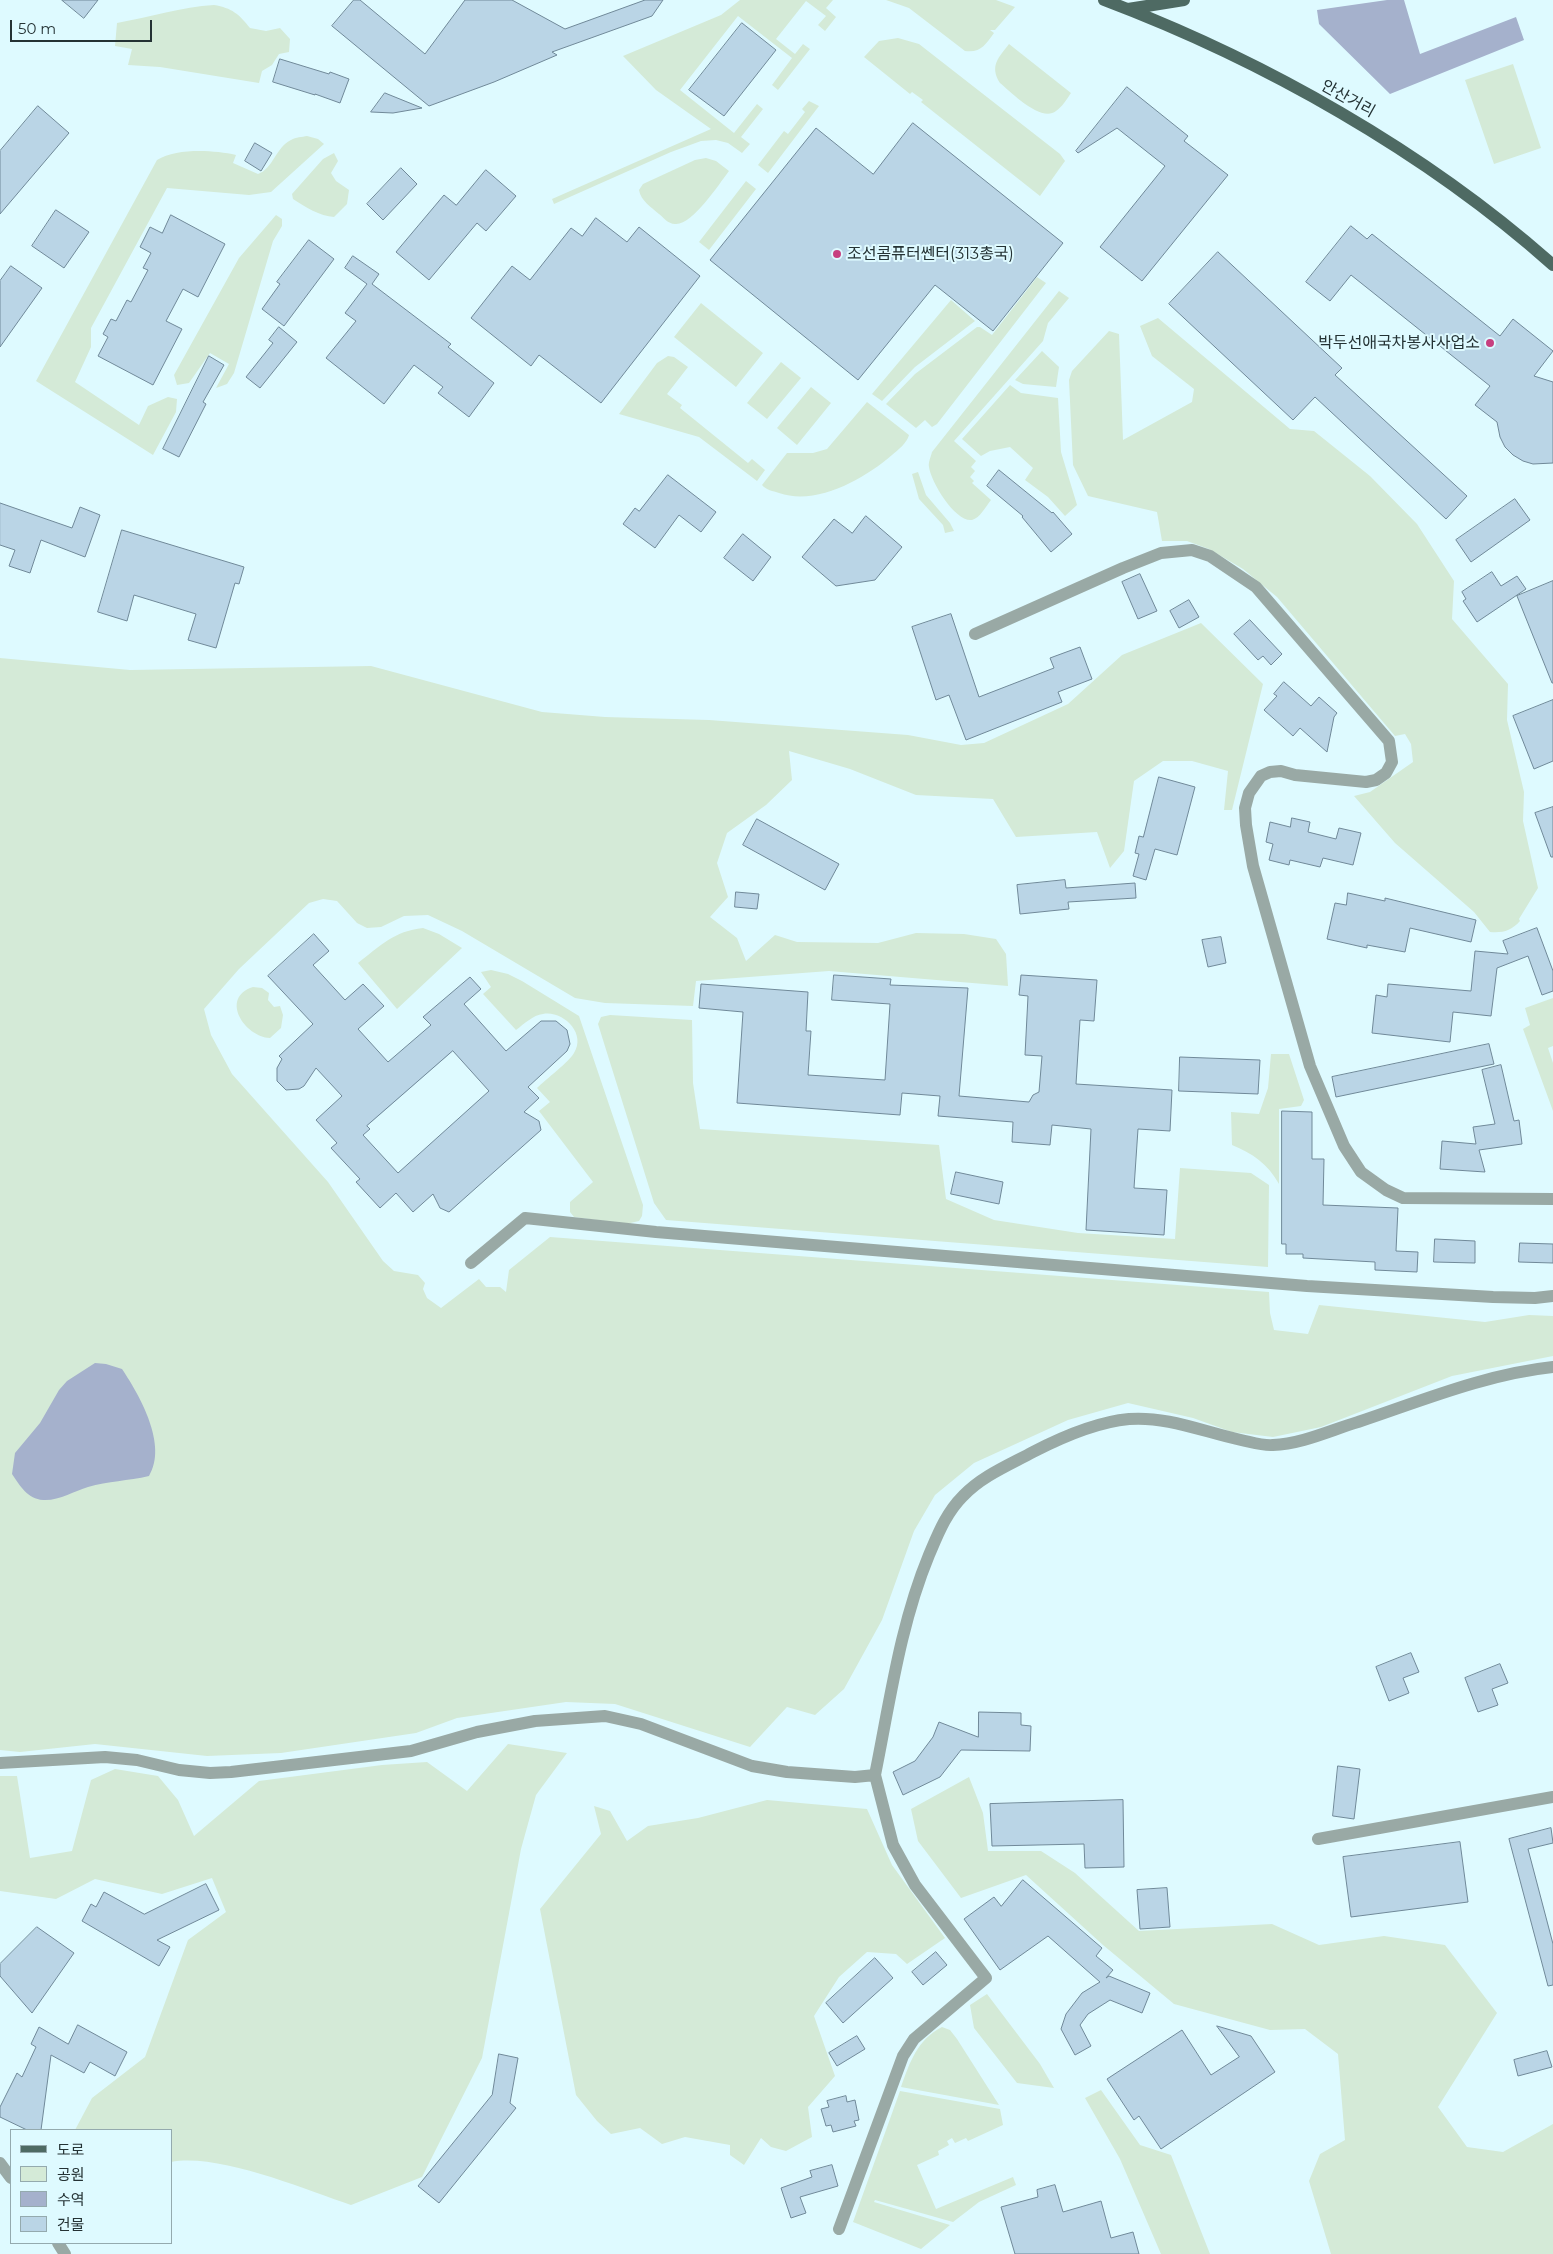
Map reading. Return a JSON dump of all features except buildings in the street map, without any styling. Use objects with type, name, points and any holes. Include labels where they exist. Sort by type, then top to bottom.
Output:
[{"type":"main road","name":"안산거리","points":[[1104,0],[1215,48],[1293,87],[1391,142],[1499,221],[1553,265]]},
{"type":"main road","points":[[1128,9],[1184,0]]},
{"type":"street","points":[[975,634],[1122,568],[1162,553],[1192,550],[1210,556],[1256,587],[1370,717],[1389,741],[1392,752],[1392,762],[1386,773],[1376,780],[1366,782],[1270,772],[1261,776],[1252,786],[1245,808],[1253,866],[1310,1066],[1344,1146],[1361,1172],[1386,1190],[1404,1198],[1553,1199]]},
{"type":"street","points":[[471,1263],[525,1218],[666,1233],[1307,1286],[1493,1297],[1535,1298],[1553,1296]]},
{"type":"street","points":[[839,2229],[902,2056],[914,2039],[986,1978],[911,1877],[894,1845],[875,1775],[902,1638],[916,1586],[949,1512],[975,1485],[1003,1467],[1050,1444],[1099,1424],[1128,1419],[1151,1419],[1266,1444],[1292,1442],[1463,1387],[1492,1379],[1553,1367]]},
{"type":"street","points":[[0,1763],[105,1757],[137,1760],[179,1770],[210,1773],[231,1772],[411,1751],[477,1732],[536,1721],[605,1716],[641,1724],[752,1766],[816,1775],[855,1777],[875,1775]]},
{"type":"street","points":[[1318,1839],[1553,1797]]},
{"type":"street","points":[[0,2163],[10,2177]]},
{"type":"green space","points":[[740,0],[833,0],[826,8],[836,17],[825,31],[818,25],[826,16],[806,1],[776,39],[795,54],[803,44],[810,49],[778,90],[772,85],[792,58],[738,16],[680,90],[734,133],[757,104],[763,109],[741,137],[750,144],[742,153],[728,143],[716,140],[701,141],[671,152],[554,204],[552,199],[711,129],[656,90],[623,56],[721,15]]},
{"type":"green space","points":[[886,0],[996,0],[1015,7],[995,30],[990,30],[994,33],[982,47],[975,51],[965,51],[909,8]]},
{"type":"green space","points":[[214,5],[235,12],[250,28],[266,31],[280,28],[290,39],[289,52],[279,54],[272,65],[262,71],[259,83],[160,67],[128,65],[132,49],[115,46],[117,23],[178,10]]},
{"type":"green space","points":[[898,38],[919,44],[1060,154],[1065,161],[1040,196],[921,102],[923,100],[912,92],[910,94],[864,57],[879,41]]},
{"type":"green space","points":[[1009,44],[1071,93],[1056,111],[1050,114],[1035,110],[1026,105],[1000,83],[995,67]]},
{"type":"green space","points":[[1513,64],[1541,148],[1494,164],[1465,80]]},
{"type":"green space","points":[[809,101],[819,106],[768,173],[758,165],[784,131],[788,134],[805,112],[802,109]]},
{"type":"green space","points":[[307,136],[318,139],[324,144],[271,192],[249,195],[167,188],[91,328],[91,347],[75,382],[139,425],[148,406],[168,397],[177,399],[176,412],[153,455],[36,381],[157,160],[175,153],[195,151],[227,153],[236,155],[233,163],[258,174],[267,168],[286,143],[295,138]]},
{"type":"green space","points":[[334,153],[338,161],[331,173],[336,181],[349,190],[347,204],[334,217],[323,215],[308,208],[293,199],[292,194],[323,159]]},
{"type":"green space","points":[[706,158],[716,161],[729,171],[697,212],[682,223],[670,223],[644,201],[639,190],[643,184],[695,160]]},
{"type":"green space","points":[[746,181],[756,189],[709,250],[699,242]]},
{"type":"green space","points":[[276,215],[282,219],[282,226],[273,241],[234,373],[227,384],[216,388],[229,364],[210,353],[189,383],[177,385],[174,375],[239,258]]},
{"type":"green space","points":[[1037,277],[1046,283],[937,424],[932,427],[925,420],[916,428],[886,404],[915,374],[977,327],[992,335]]},
{"type":"green space","points":[[1059,291],[1069,298],[1048,323],[1043,341],[954,441],[976,461],[971,467],[975,471],[970,477],[974,481],[972,483],[991,500],[978,517],[972,520],[965,519],[951,508],[934,482],[929,465],[932,452]]},
{"type":"green space","points":[[951,300],[975,321],[915,367],[882,401],[872,394]]},
{"type":"green space","points":[[701,303],[763,353],[736,387],[674,337]]},
{"type":"green space","points":[[1158,318],[1290,429],[1314,431],[1370,476],[1417,524],[1454,581],[1452,619],[1508,684],[1507,720],[1524,792],[1523,821],[1538,888],[1519,919],[1520,921],[1510,929],[1503,932],[1490,932],[1474,912],[1395,843],[1354,796],[1370,792],[1413,762],[1411,744],[1405,734],[1395,736],[1277,597],[1243,569],[1209,549],[1187,541],[1162,541],[1157,512],[1088,496],[1073,465],[1069,380],[1072,371],[1109,331],[1119,334],[1123,440],[1192,402],[1194,389],[1152,356],[1140,326]]},
{"type":"green space","points":[[1042,351],[1059,367],[1056,387],[1023,384],[1015,380]]},
{"type":"green space","points":[[668,356],[674,357],[688,367],[667,394],[682,405],[680,408],[748,463],[752,459],[765,470],[757,481],[699,437],[619,414],[657,363]]},
{"type":"green space","points":[[781,362],[801,378],[767,419],[747,403]]},
{"type":"green space","points":[[1010,385],[1021,393],[1058,398],[1061,452],[1077,505],[1065,516],[1048,497],[1025,480],[1033,468],[1010,447],[990,451],[981,456],[962,439]]},
{"type":"green space","points":[[811,387],[831,403],[797,445],[777,428]]},
{"type":"green space","points":[[867,402],[909,435],[902,446],[881,464],[839,488],[809,496],[779,493],[762,485],[787,453],[813,453],[827,449]]},
{"type":"green space","points":[[918,472],[926,495],[950,523],[954,531],[945,533],[943,525],[919,499],[912,474]]},
{"type":"green space","points":[[1201,623],[1263,684],[1232,810],[1224,810],[1228,771],[1192,761],[1163,761],[1134,781],[1124,851],[1110,868],[1097,832],[1016,837],[993,799],[916,795],[850,769],[789,751],[792,780],[766,805],[727,833],[717,863],[728,897],[710,917],[737,938],[746,961],[775,935],[797,942],[878,943],[916,933],[964,934],[996,939],[1006,954],[1008,986],[829,971],[696,981],[693,1006],[605,1003],[575,998],[462,931],[428,915],[404,916],[381,927],[367,928],[357,923],[337,901],[323,899],[309,903],[239,969],[204,1009],[211,1035],[232,1074],[328,1182],[383,1261],[394,1271],[418,1275],[425,1283],[423,1289],[427,1298],[441,1308],[479,1279],[486,1287],[500,1287],[506,1292],[509,1270],[550,1237],[1269,1292],[1270,1313],[1274,1330],[1308,1334],[1319,1305],[1485,1322],[1529,1315],[1553,1316],[1553,1356],[1452,1376],[1321,1427],[1273,1437],[1232,1432],[1193,1418],[1128,1403],[1068,1420],[974,1463],[935,1495],[914,1531],[882,1620],[844,1689],[815,1715],[787,1707],[750,1747],[615,1704],[566,1702],[457,1718],[416,1733],[281,1753],[207,1756],[95,1744],[20,1752],[0,1750],[0,658],[130,670],[371,666],[542,712],[605,717],[709,720],[908,735],[961,745],[984,743],[1068,704],[1122,655]]},
{"type":"green space","points":[[423,928],[439,934],[462,948],[397,1009],[358,963],[395,936]]},
{"type":"green space","points":[[491,970],[508,974],[522,981],[579,1016],[643,1205],[642,1216],[639,1221],[626,1224],[574,1217],[570,1212],[570,1202],[593,1182],[539,1111],[550,1102],[537,1088],[574,1053],[577,1045],[575,1031],[565,1019],[550,1014],[536,1016],[516,1030],[483,994],[491,987],[481,972]]},
{"type":"green space","points":[[253,987],[262,988],[269,993],[268,1000],[274,1007],[280,1006],[283,1015],[281,1028],[270,1038],[252,1031],[239,1016],[237,1008],[238,999],[243,992]]},
{"type":"green space","points":[[1553,998],[1553,1046],[1548,1048],[1553,1063],[1553,1111],[1523,1029],[1530,1025],[1525,1008]]},
{"type":"green space","points":[[610,1015],[692,1020],[693,1083],[700,1129],[939,1145],[946,1199],[994,1220],[1078,1233],[1175,1239],[1180,1168],[1251,1173],[1269,1185],[1268,1267],[666,1220],[654,1203],[598,1024],[601,1017]]},
{"type":"green space","points":[[1271,1054],[1289,1054],[1304,1100],[1301,1106],[1279,1109],[1279,1184],[1259,1160],[1232,1145],[1231,1112],[1259,1114],[1268,1088]]},
{"type":"green space","points":[[508,1744],[567,1753],[536,1795],[521,1849],[482,2058],[422,2177],[351,2205],[236,2167],[191,2161],[172,2162],[172,2129],[76,2129],[92,2098],[145,2057],[188,1940],[226,1912],[212,1878],[162,1894],[95,1879],[56,1899],[0,1891],[0,1776],[17,1776],[30,1858],[72,1851],[91,1780],[115,1769],[158,1776],[178,1800],[194,1836],[259,1781],[382,1765],[427,1762],[467,1791]]},
{"type":"green space","points":[[969,1777],[983,1813],[988,1851],[1041,1851],[1075,1873],[1139,1931],[1272,1924],[1319,1945],[1384,1936],[1445,1945],[1497,2013],[1438,2107],[1467,2147],[1503,2152],[1553,2124],[1553,2254],[1331,2254],[1309,2181],[1320,2154],[1345,2140],[1338,2054],[1305,2029],[1270,2030],[1174,2004],[1103,1945],[1026,1875],[961,1898],[918,1841],[911,1809]]},
{"type":"green space","points":[[767,1800],[867,1809],[892,1865],[945,1938],[907,1964],[896,1954],[867,1952],[839,1977],[814,2016],[835,2076],[808,2107],[812,2137],[786,2151],[771,2147],[761,2138],[744,2165],[730,2155],[730,2145],[685,2137],[662,2144],[640,2128],[611,2134],[597,2121],[576,2095],[540,1909],[601,1834],[594,1806],[610,1811],[627,1841],[648,1826],[698,1818]]},
{"type":"green space","points":[[987,1994],[1040,2064],[1054,2088],[1017,2083],[974,2028],[970,2005]]},
{"type":"green space","points":[[942,2027],[950,2030],[957,2039],[999,2105],[901,2087],[911,2060],[920,2045],[933,2032]]},
{"type":"green space","points":[[1101,2090],[1140,2145],[1171,2155],[1210,2254],[1161,2254],[1120,2159],[1085,2098]]},
{"type":"green space","points":[[900,2091],[1000,2109],[1003,2125],[968,2141],[966,2138],[955,2143],[952,2138],[947,2141],[949,2145],[938,2151],[939,2155],[917,2165],[936,2209],[1013,2177],[1016,2185],[979,2202],[953,2222],[875,2200],[874,2202],[950,2225],[921,2249],[853,2222]]},
{"type":"water","points":[[1387,0],[1404,0],[1420,54],[1516,17],[1524,40],[1390,94],[1319,24],[1317,10]]},
{"type":"water","points":[[95,1363],[122,1369],[143,1407],[154,1436],[154,1464],[149,1476],[96,1485],[55,1499],[43,1500],[33,1497],[25,1491],[12,1474],[15,1453],[40,1423],[59,1390],[67,1381]]},
{"type":"place","name":"조선콤퓨터쎈터(313총국)","points":[[837,254]]},
{"type":"place","name":"박두선애국차봉사사업소","points":[[1490,343]]}]
